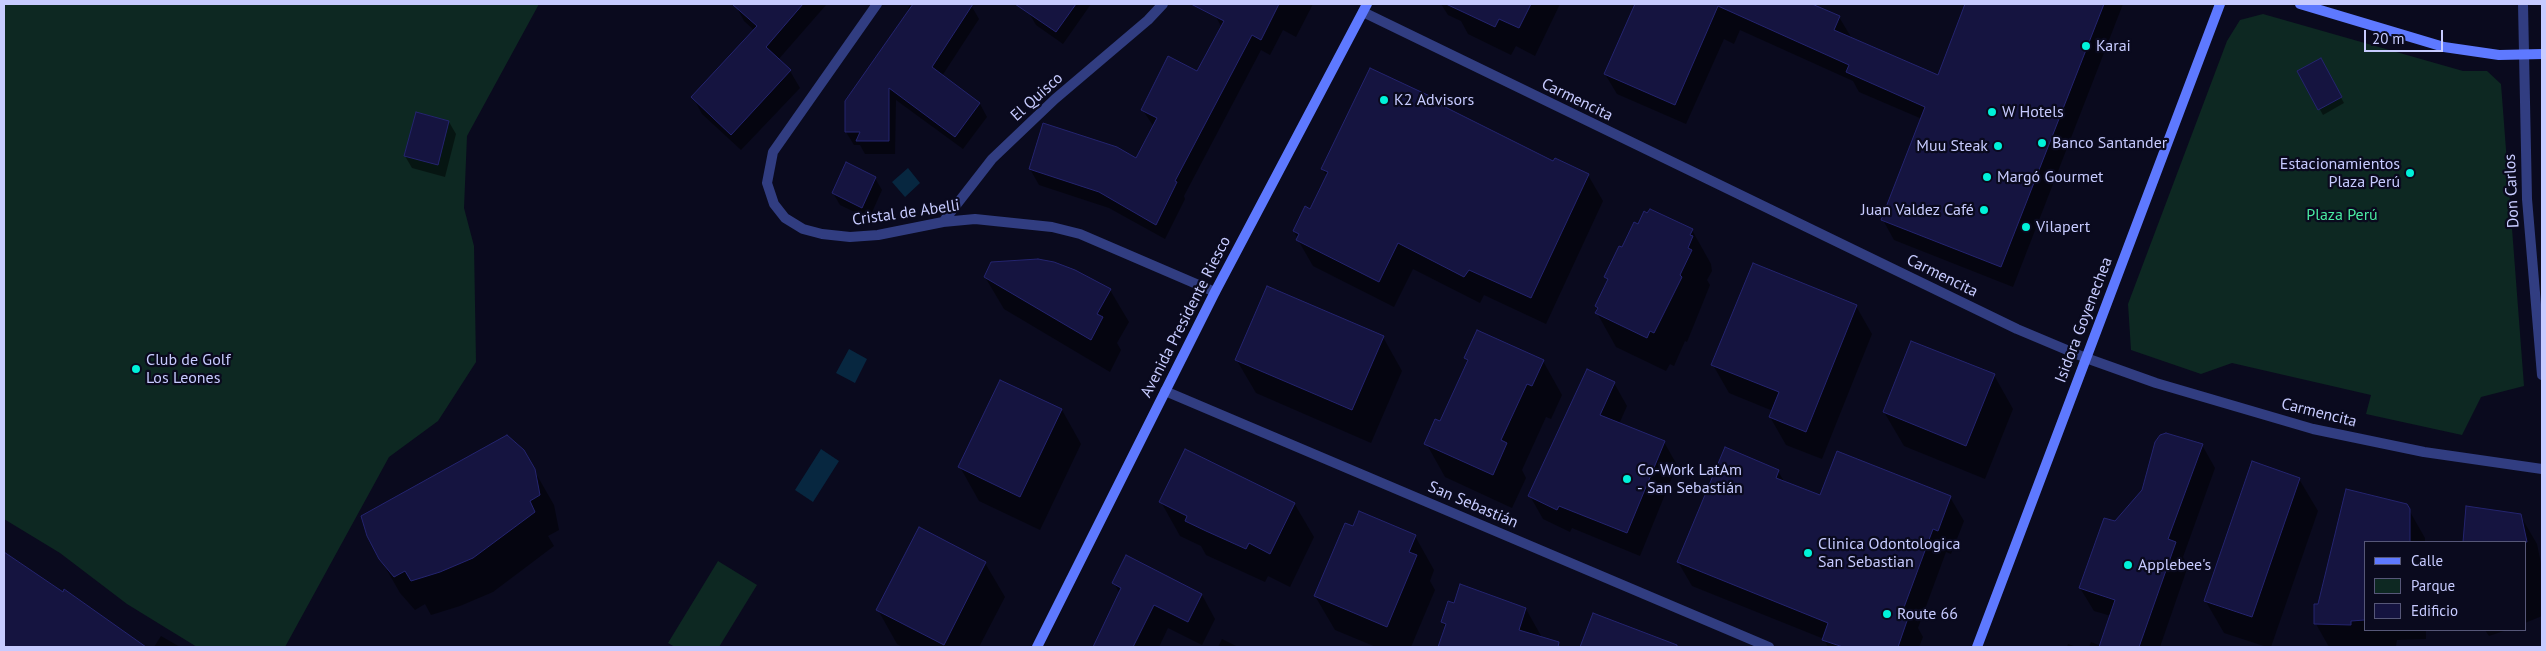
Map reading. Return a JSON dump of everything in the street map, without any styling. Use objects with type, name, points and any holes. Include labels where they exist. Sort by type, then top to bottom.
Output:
[{"type":"street","name":"Cristal de Abelli","points":[[877,4],[774,152],[767,183],[769,194],[774,204],[785,218],[803,229],[822,234],[850,237],[878,235],[943,222],[975,219],[1012,222],[1080,234],[1215,292]]},
{"type":"street","name":"El Quisco","points":[[943,222],[992,159],[1056,99],[1148,20],[1163,4]]},
{"type":"street","name":"Isidora Goyenechea","points":[[1977,647],[2220,4]]},
{"type":"street","points":[[2300,4],[2444,47],[2475,53],[2542,54]]},
{"type":"street","name":"Don Carlos","points":[[2523,4],[2527,199],[2542,375]]},
{"type":"street","name":"Carmencita","points":[[1365,8],[2009,324],[2086,358],[2156,383],[2313,429],[2424,452],[2542,470]]},
{"type":"street","name":"Avenida Presidente Riesco","points":[[1037,647],[1215,292],[1365,8]]},
{"type":"street","name":"San Sebastián","points":[[1165,391],[1769,647]]},
{"type":"green space","name":"Club de Golf Los Leones","points":[[4,4],[539,4],[467,136],[464,208],[474,246],[476,362],[438,421],[389,457],[285,647],[197,647],[127,604],[60,553],[4,519]]},
{"type":"green space","name":"Plaza Perú","points":[[2263,14],[2463,71],[2487,71],[2501,84],[2524,386],[2481,397],[2462,435],[2366,414],[2371,395],[2232,363],[2201,374],[2131,350],[2128,304],[2227,41],[2240,20]]},
{"type":"green space","points":[[718,561],[757,585],[719,647],[675,647],[668,643]]},
{"type":"water","points":[[908,168],[920,183],[905,197],[892,182]]},
{"type":"water","points":[[849,349],[867,359],[855,383],[836,373]]},
{"type":"water","points":[[821,449],[839,461],[813,502],[795,490]]},
{"type":"building","points":[[732,4],[803,4],[766,47],[791,70],[731,135],[691,97],[757,26]]},
{"type":"building","points":[[913,4],[973,4],[932,67],[980,103],[955,137],[889,88],[889,141],[856,141],[860,132],[845,132],[845,101]]},
{"type":"building","points":[[1015,4],[1076,4],[1056,32]]},
{"type":"building","points":[[1191,4],[1279,4],[1261,40],[1252,35],[1175,181],[1177,182],[1156,225],[1099,192],[1029,169],[1043,123],[1117,147],[1136,158],[1157,118],[1141,110],[1168,56],[1197,71],[1224,21]]},
{"type":"building","points":[[1446,4],[1531,4],[1519,28],[1499,19],[1495,27]]},
{"type":"building","name":"W Hotels","points":[[1635,4],[1812,4],[1840,16],[1834,30],[1938,75],[1965,4],[2104,4],[2001,267],[1881,220],[1925,107],[1846,72],[1849,65],[1718,6],[1675,105],[1604,74]]},
{"type":"building","points":[[2321,58],[2342,97],[2318,110],[2297,71]]},
{"type":"building","points":[[1370,68],[1434,98],[1433,101],[1553,161],[1555,158],[1589,174],[1531,298],[1469,270],[1464,277],[1398,243],[1379,282],[1296,240],[1299,234],[1293,231],[1305,206],[1310,209],[1328,172],[1321,169]]},
{"type":"building","points":[[416,112],[449,121],[438,165],[404,156]]},
{"type":"building","points":[[846,162],[876,177],[862,208],[832,193]]},
{"type":"building","points":[[1650,209],[1693,229],[1690,235],[1693,236],[1688,248],[1692,250],[1680,275],[1682,277],[1654,333],[1650,331],[1647,338],[1595,313],[1598,308],[1595,306],[1608,279],[1604,277],[1619,246],[1622,247],[1634,222],[1638,224],[1644,211],[1647,213]]},
{"type":"building","points":[[1038,259],[1054,262],[1075,270],[1111,289],[1097,314],[1103,317],[1091,340],[984,277],[991,262]]},
{"type":"building","points":[[1753,263],[1857,305],[1806,432],[1769,417],[1779,392],[1711,365]]},
{"type":"building","points":[[1267,286],[1384,336],[1352,410],[1235,360]]},
{"type":"building","points":[[1477,330],[1544,360],[1532,386],[1527,384],[1501,440],[1507,443],[1493,475],[1424,444],[1435,419],[1440,421],[1468,360],[1464,358]]},
{"type":"building","points":[[1911,341],[1995,374],[1966,446],[1883,412]]},
{"type":"building","points":[[1587,369],[1615,382],[1600,415],[1665,441],[1627,533],[1559,506],[1557,510],[1528,496]]},
{"type":"building","points":[[1000,380],[1062,409],[1020,497],[958,467]]},
{"type":"building","points":[[2166,433],[2203,444],[2168,539],[2176,542],[2139,647],[2099,647],[2115,600],[2079,588],[2104,518],[2115,521],[2142,490],[2155,442],[2160,435]]},
{"type":"building","points":[[507,435],[524,450],[535,469],[540,495],[530,501],[535,512],[473,558],[440,572],[411,581],[405,571],[394,577],[379,559],[367,536],[361,516]]},
{"type":"building","points":[[1725,447],[1779,470],[1776,478],[1820,495],[1837,451],[1951,496],[1938,531],[1933,529],[1903,610],[1910,612],[1898,647],[1843,647],[1822,640],[1828,623],[1677,562]]},
{"type":"building","points":[[1185,449],[1295,503],[1270,554],[1249,543],[1246,549],[1206,531],[1185,521],[1187,516],[1159,502]]},
{"type":"building","points":[[2252,461],[2300,478],[2252,617],[2204,601]]},
{"type":"building","points":[[2346,489],[2407,504],[2410,509],[2410,541],[2364,541],[2364,620],[2351,621],[2351,625],[2314,624],[2314,604],[2318,604]]},
{"type":"building","points":[[2466,506],[2521,514],[2527,542],[2526,541],[2463,541]]},
{"type":"building","points":[[1359,511],[1416,535],[1409,552],[1417,555],[1387,627],[1314,596],[1345,523],[1353,526]]},
{"type":"building","points":[[919,527],[986,562],[944,645],[876,610]]},
{"type":"building","points":[[4,552],[63,592],[64,589],[146,647],[4,647]]},
{"type":"building","points":[[1126,555],[1202,594],[1188,622],[1154,605],[1133,647],[1093,647],[1121,588],[1112,583]]},
{"type":"building","points":[[1460,584],[1526,608],[1519,630],[1559,642],[1558,647],[1438,647],[1446,624],[1441,622],[1448,601],[1454,603]]},
{"type":"building","points":[[1593,613],[1677,645],[1677,647],[1580,647]]},
{"type":"place","name":"Karai","points":[[2086,46]]},
{"type":"place","name":"K2 Advisors","points":[[1384,100]]},
{"type":"place","name":"W Hotels","points":[[1992,112]]},
{"type":"place","name":"Banco Santander","points":[[2042,143]]},
{"type":"place","name":"Muu Steak","points":[[1998,146]]},
{"type":"place","name":"Estacionamientos Plaza Perú","points":[[2410,173]]},
{"type":"place","name":"Margó Gourmet","points":[[1987,177]]},
{"type":"place","name":"Juan Valdez Café","points":[[1984,210]]},
{"type":"place","name":"Vilapert","points":[[2026,227]]},
{"type":"place","name":"Club de Golf Los Leones","points":[[136,369]]},
{"type":"place","name":"Co-Work LatAm - San Sebastián","points":[[1627,479]]},
{"type":"place","name":"Clinica Odontologica San Sebastian","points":[[1808,553]]},
{"type":"place","name":"Applebee's","points":[[2128,565]]},
{"type":"place","name":"Route 66","points":[[1887,614]]}]
